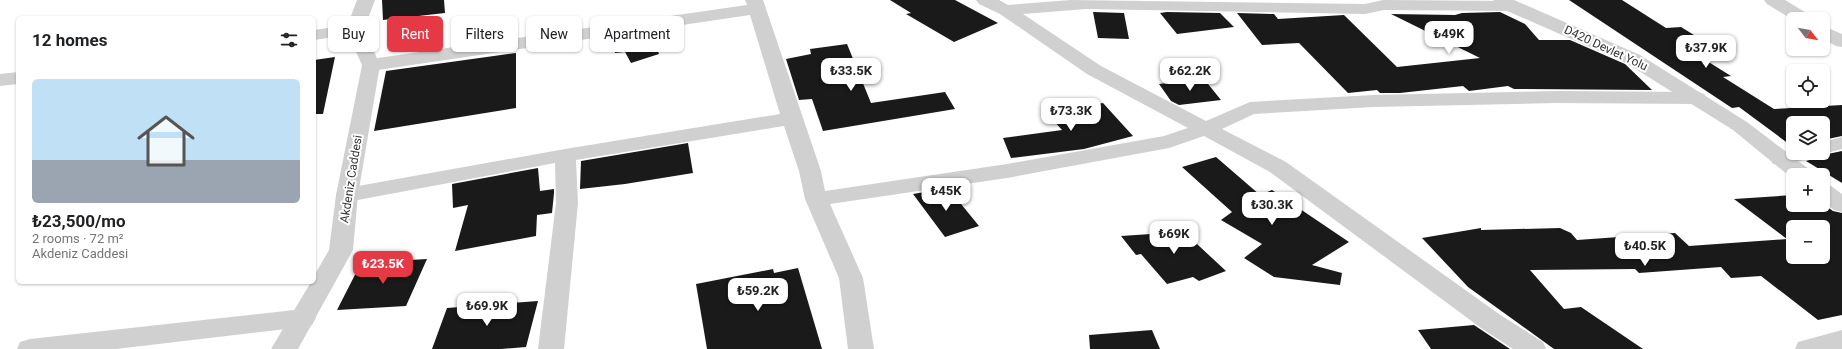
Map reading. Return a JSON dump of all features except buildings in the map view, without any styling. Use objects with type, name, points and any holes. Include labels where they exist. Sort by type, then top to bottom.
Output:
[{"type":"street","points":[[360,16],[366,0]]},
{"type":"street","points":[[985,0],[1006,10],[1094,70],[1278,167],[1484,317],[1533,349]]},
{"type":"street","points":[[1773,0],[1793,12]]},
{"type":"street","points":[[1006,10],[1086,4],[1365,9],[1381,2],[1506,3]]},
{"type":"street","name":"D420 Devlet Yolu","points":[[1506,3],[1633,59],[1740,126],[1793,168]]},
{"type":"street","points":[[365,52],[371,65],[755,4],[810,171],[816,199],[852,278],[861,349]]},
{"type":"street","points":[[316,35],[328,33]]},
{"type":"street","points":[[1830,35],[1842,42]]},
{"type":"street","name":"Akdeniz Caddesi","points":[[284,349],[341,250],[348,195],[371,65]]},
{"type":"street","points":[[0,80],[16,78]]},
{"type":"street","points":[[816,199],[1007,171],[1161,143],[1205,129],[1250,108],[1373,101],[1557,97],[1697,98]]},
{"type":"street","points":[[348,195],[564,155],[793,118]]},
{"type":"street","points":[[1830,146],[1842,143]]},
{"type":"street","points":[[551,349],[567,203],[564,155]]},
{"type":"street","points":[[1781,159],[1786,158]]},
{"type":"street","points":[[1830,196],[1842,205]]},
{"type":"street","points":[[30,349],[303,318]]},
{"type":"street","points":[[1808,349],[1842,340]]}]
